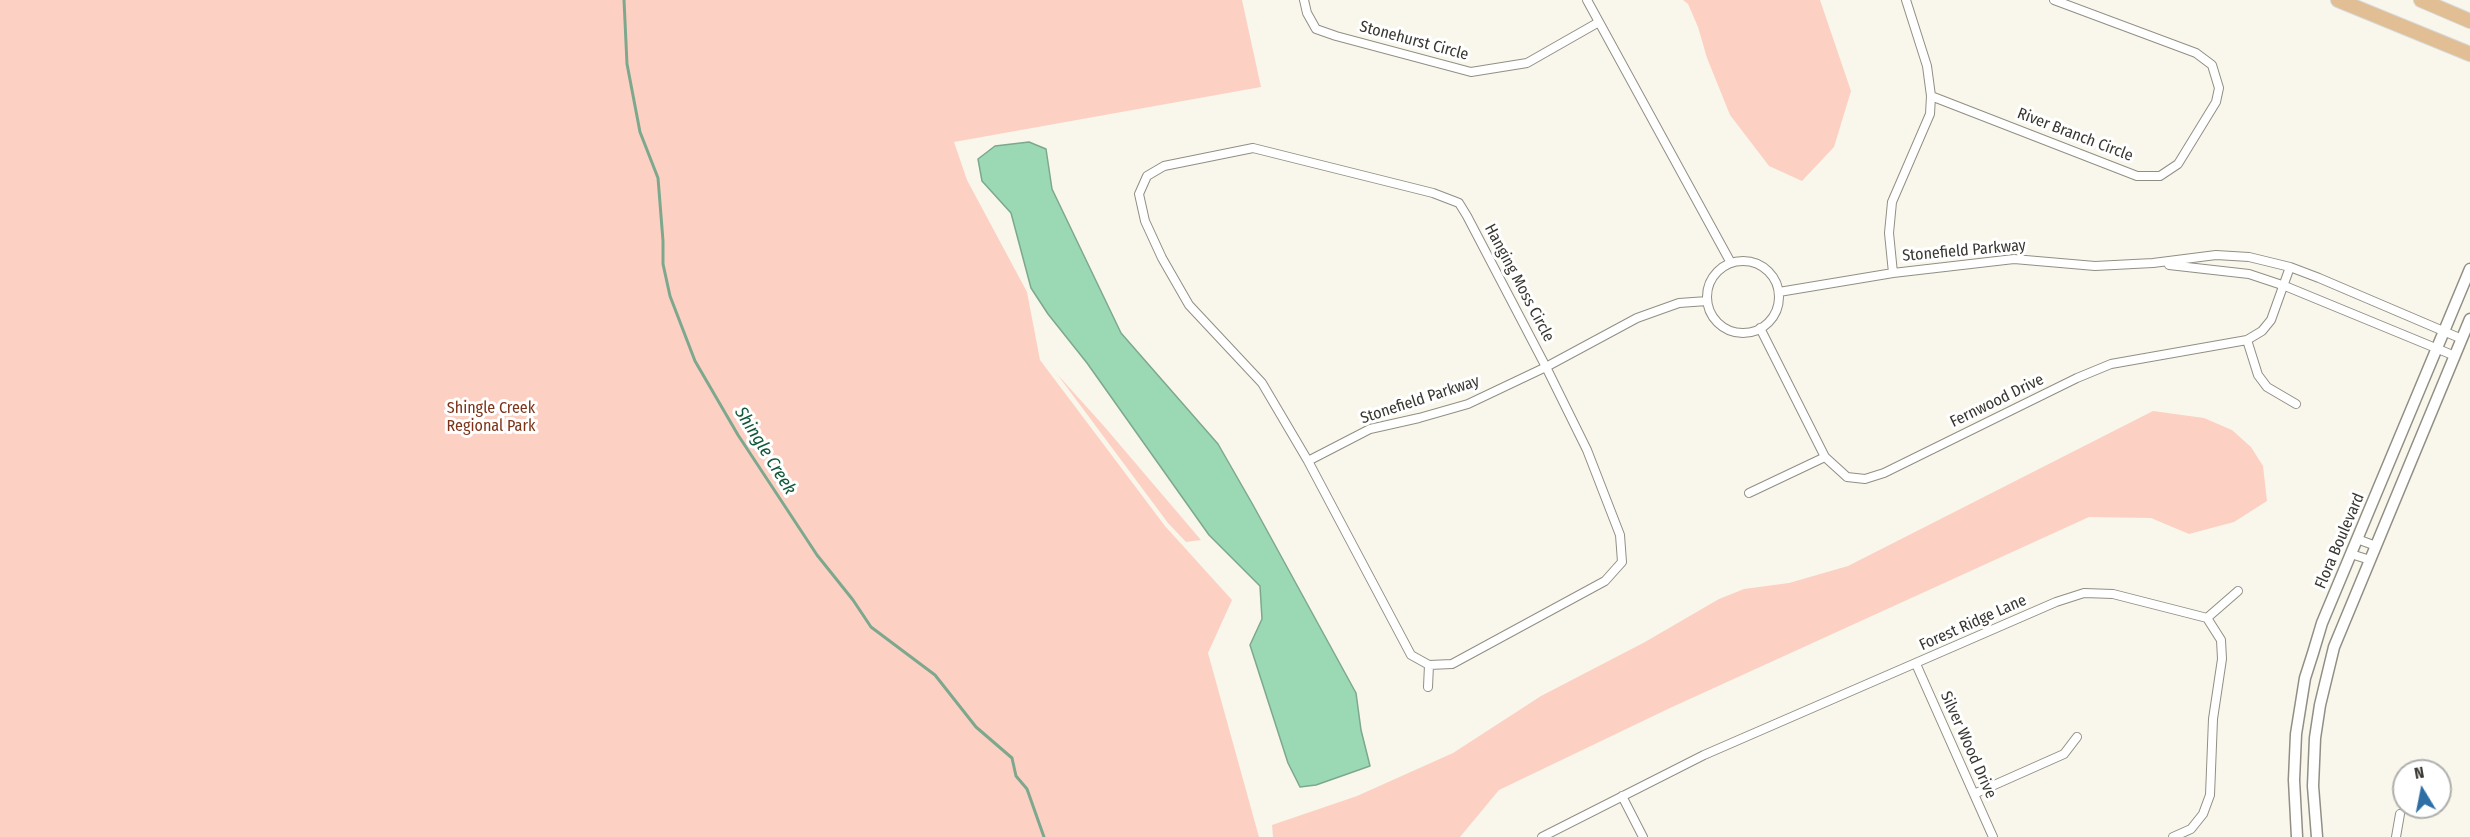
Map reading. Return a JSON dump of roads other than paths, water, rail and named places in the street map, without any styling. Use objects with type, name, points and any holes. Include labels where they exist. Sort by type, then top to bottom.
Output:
[{"type":"main road","points":[[2338,0],[2470,54]]},
{"type":"main road","points":[[2421,0],[2470,21]]},
{"type":"street","name":"Stonehurst Circle","points":[[1304,0],[1306,13],[1316,29],[1472,72],[1527,63],[1599,22]]},
{"type":"street","points":[[1587,0],[1731,263]]},
{"type":"street","points":[[1893,273],[1889,233],[1893,202],[1930,114],[1927,66],[1906,0]]},
{"type":"street","name":"River Branch Circle","points":[[1930,96],[2137,176],[2160,176],[2178,164],[2216,102],[2218,88],[2212,65],[2196,52],[2054,0]]},
{"type":"street","name":"Hanging Moss Circle","points":[[1253,148],[1433,193],[1459,204],[1546,367],[1587,450],[1620,535],[1622,562],[1605,581],[1452,664],[1429,665],[1410,655],[1308,461],[1262,383],[1189,304],[1162,258],[1145,221],[1138,194],[1147,176],[1164,166],[1253,148]]},
{"type":"street","name":"Stonefield Parkway","points":[[1779,292],[1893,273],[2014,259],[2095,266],[2153,263],[2217,255],[2249,257],[2290,267],[2462,339]]},
{"type":"street","points":[[1754,262],[1765,268],[1774,278],[1779,292],[1779,303],[1774,315],[1760,328],[1744,332],[1723,326],[1711,312],[1707,301],[1708,288],[1713,277],[1719,270],[1731,263],[1754,262]]},
{"type":"street","name":"Stonefield Parkway","points":[[2153,263],[2249,274],[2285,286],[2455,356]]},
{"type":"street","name":"Fernwood Drive","points":[[1760,328],[1825,457],[1847,477],[1865,479],[1884,473],[2077,378],[2112,364],[2247,340],[2262,331],[2271,320],[2290,267]]},
{"type":"street","name":"Flora Boulevard","points":[[2297,837],[2294,780],[2300,704],[2322,623],[2470,269]]},
{"type":"street","name":"Stonefield Parkway","points":[[1308,461],[1370,429],[1468,404],[1546,367],[1637,318],[1679,303],[1707,301]]},
{"type":"street","points":[[2317,837],[2314,810],[2314,760],[2320,705],[2334,648],[2470,320]]},
{"type":"street","points":[[2247,340],[2258,375],[2267,387],[2296,404]]},
{"type":"street","points":[[1749,493],[1825,457]]},
{"type":"street","points":[[2357,539],[2376,546]]},
{"type":"street","points":[[2351,554],[2370,560]]},
{"type":"street","points":[[2173,837],[2191,829],[2203,814],[2210,795],[2213,719],[2222,659],[2221,640],[2207,618],[2238,591]]},
{"type":"street","name":"Forest Ridge Lane","points":[[1542,837],[1704,755],[2056,602],[2084,593],[2114,594],[2207,618]]},
{"type":"street","name":"Silver Wood Drive","points":[[1916,664],[1993,837]]},
{"type":"street","points":[[1428,687],[1429,665]]},
{"type":"street","points":[[1974,794],[2064,754],[2077,737]]},
{"type":"street","points":[[1622,796],[1643,837]]},
{"type":"street","points":[[2396,837],[2399,819]]},
{"type":"waterway","name":"Shingle Creek","points":[[624,0],[627,64],[640,132],[658,178],[663,264],[670,296],[695,361],[738,435],[817,555],[853,600],[871,627],[935,675],[976,727],[1012,758],[1016,776],[1027,789],[1044,837]]},
{"type":"park label","name":"Shingle Creek Regional Park","points":[[491,418]]}]
